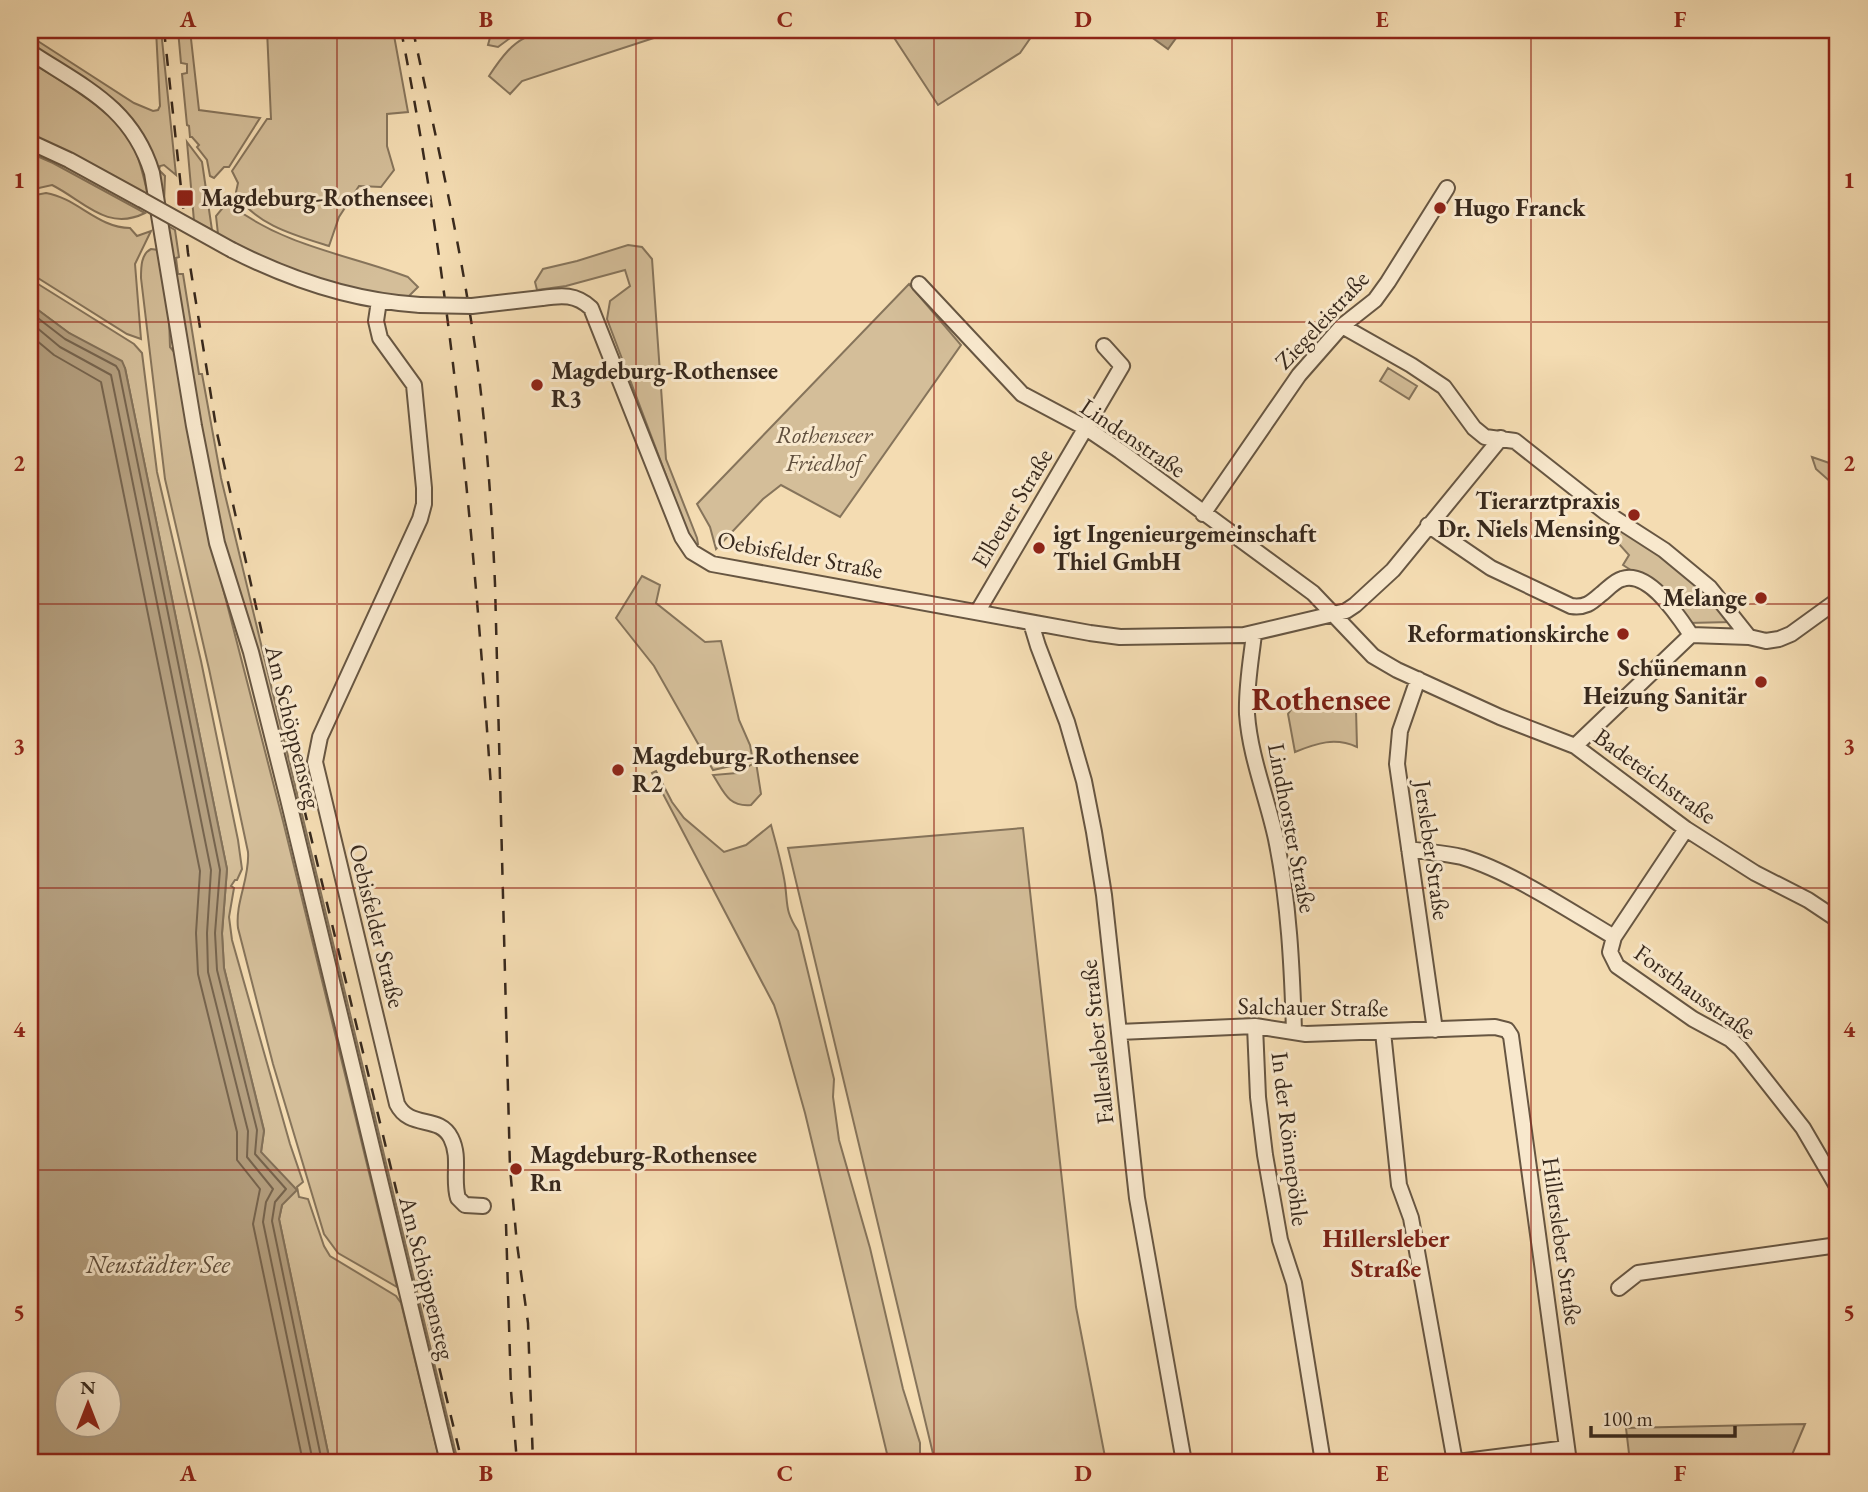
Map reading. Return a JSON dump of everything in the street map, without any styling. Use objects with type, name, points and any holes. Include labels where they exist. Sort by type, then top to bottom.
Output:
[{"type":"street","name":"Am Schöppensteg","points":[[30,52],[97,96],[121,116],[139,139],[152,173],[204,486],[217,543],[251,652],[288,799],[448,1462]]},
{"type":"street","name":"Oebisfelder Straße","points":[[30,142],[69,160],[232,250],[299,280],[338,292],[420,305],[472,306],[570,295],[579,298],[591,308],[670,510],[686,544],[696,555],[712,564],[1112,636],[1254,634],[1335,615],[1355,606],[1392,569],[1501,438]]},
{"type":"street","name":"Ziegeleistraße","points":[[1203,514],[1299,375],[1342,326],[1375,300],[1447,188]]},
{"type":"street","name":"Lindenstraße","points":[[919,284],[1021,394],[1086,428],[1137,463],[1312,593],[1335,615]]},
{"type":"street","name":"Oebisfelder Straße","points":[[379,300],[376,321],[380,338],[414,385],[424,504],[420,519],[320,737],[315,762],[397,1104],[412,1120],[435,1124],[448,1133],[457,1161],[458,1198],[466,1205],[483,1206]]},
{"type":"street","points":[[1342,326],[1412,365],[1444,387],[1474,428],[1485,437],[1515,441],[1605,512],[1664,550],[1710,588],[1749,637]]},
{"type":"street","name":"Elbeuer Straße","points":[[978,611],[1122,366],[1104,346]]},
{"type":"street","points":[[1428,525],[1502,574],[1574,606],[1588,605],[1621,579],[1632,578],[1640,581],[1666,600],[1691,635]]},
{"type":"street","points":[[1575,746],[1691,635],[1749,637],[1766,641],[1783,638],[1838,600]]},
{"type":"street","name":"Badeteichstraße","points":[[1335,615],[1373,656],[1500,717],[1575,746],[1686,829],[1755,873],[1808,900],[1838,920]]},
{"type":"street","name":"Fallersleber Straße","points":[[1031,623],[1067,722],[1090,807],[1104,895],[1137,1198],[1184,1462]]},
{"type":"street","name":"Lindhorster Straße","points":[[1254,634],[1247,691],[1248,723],[1276,839],[1285,894],[1292,958],[1294,1031]]},
{"type":"street","name":"Jersleber Straße","points":[[1418,679],[1400,732],[1397,751],[1435,1030]]},
{"type":"street","name":"Forsthausstraße","points":[[1686,829],[1614,937],[1610,952],[1617,966],[1740,1048],[1803,1128],[1838,1188]]},
{"type":"street","points":[[1409,849],[1445,854],[1484,865],[1614,937]]},
{"type":"street","name":"Salchauer Straße","points":[[1119,1032],[1255,1026],[1306,1034],[1495,1027],[1505,1029]]},
{"type":"street","name":"In der Rönnepöhle","points":[[1255,1026],[1258,1097],[1265,1155],[1280,1240],[1294,1283],[1323,1462]]},
{"type":"street","name":"Hillersleber Straße","points":[[1505,1029],[1511,1036],[1568,1455]]},
{"type":"street","points":[[1383,1032],[1399,1185],[1411,1218],[1456,1462],[1568,1455]]},
{"type":"street","points":[[1619,1288],[1638,1273],[1838,1245]]},
{"type":"green space","points":[[156,30],[161,30],[176,175],[164,165],[160,166],[159,170],[165,176],[164,204],[161,202],[151,153],[143,134],[131,118],[117,103],[83,78],[30,47],[30,36],[134,103],[153,111],[160,106]]},
{"type":"green space","points":[[178,30],[190,30],[199,110],[260,118],[229,167],[224,167],[214,178],[210,176],[207,160],[197,147],[199,145],[190,137],[187,125],[182,74],[187,73],[187,64],[181,63]]},
{"type":"green space","points":[[267,30],[393,30],[408,112],[387,114],[387,146],[394,170],[381,187],[359,186],[339,217],[329,246],[264,221],[243,203],[236,192],[238,183],[232,171],[267,119],[271,119]]},
{"type":"green space","points":[[492,30],[521,30],[498,47],[488,45]]},
{"type":"green space","points":[[582,30],[663,30],[663,35],[522,81],[510,94],[489,76],[509,50],[527,37]]},
{"type":"green space","points":[[889,30],[1036,30],[1020,53],[938,105]]},
{"type":"green space","points":[[30,61],[98,106],[121,127],[135,151],[148,195],[30,136]]},
{"type":"green space","points":[[187,142],[202,162],[212,230],[194,221]]},
{"type":"green space","points":[[30,153],[145,213],[131,218],[107,217],[52,185],[30,190]]},
{"type":"green space","points":[[46,193],[68,201],[108,223],[130,228],[137,236],[151,231],[135,264],[141,339],[127,334],[30,273],[30,196]]},
{"type":"green space","points":[[225,205],[232,206],[253,220],[296,240],[408,277],[418,287],[408,297],[383,294],[334,284],[286,267],[218,234],[216,216]]},
{"type":"green space","points":[[163,223],[175,230],[179,257],[176,258],[178,274],[183,274],[199,374],[202,374],[221,478],[458,1462],[451,1462],[245,607],[225,554],[208,480]]},
{"type":"green space","points":[[628,245],[642,247],[652,259],[666,459],[698,544],[692,544],[607,319],[610,301],[630,286],[625,270],[566,286],[537,290],[535,282],[543,269]]},
{"type":"green space","points":[[151,249],[158,250],[169,317],[170,347],[175,353],[210,538],[283,821],[397,1287],[338,1253],[324,1234],[273,1064],[238,928],[248,852],[165,479],[141,278],[143,257]]},
{"type":"green space","points":[[30,279],[134,344],[142,353],[157,472],[201,661],[238,840],[242,869],[231,886],[234,888],[229,917],[232,940],[303,1182],[297,1187],[299,1197],[308,1199],[330,1256],[396,1296],[401,1303],[440,1462],[330,1462],[279,1219],[282,1205],[261,1152],[264,1130],[224,968],[222,934],[227,869],[125,368],[69,333],[30,304]]},
{"type":"green space","name":"Rothenseer Friedhof","points":[[909,284],[961,345],[840,517],[781,485],[763,499],[716,549],[710,527],[697,504]]},
{"type":"green space","points":[[1388,368],[1417,386],[1409,399],[1380,381]]},
{"type":"green space","points":[[1812,457],[1838,466],[1838,481],[1834,485],[1816,469]]},
{"type":"green space","points":[[1615,527],[1661,555],[1702,586],[1731,622],[1688,623],[1660,589],[1623,565],[1629,555],[1610,534]]},
{"type":"green space","points":[[642,576],[660,585],[656,603],[705,642],[721,641],[739,720],[750,745],[753,761],[713,770],[654,666],[616,618]]},
{"type":"green space","points":[[1295,704],[1356,709],[1357,747],[1341,742],[1326,742],[1295,752],[1288,714]]},
{"type":"green space","points":[[756,762],[761,794],[751,805],[737,804],[724,792],[713,775],[737,773]]},
{"type":"green space","points":[[656,771],[672,802],[684,818],[724,852],[746,845],[771,825],[788,908],[798,931],[834,1079],[833,1097],[839,1140],[870,1248],[903,1389],[920,1443],[920,1462],[889,1462],[805,1113],[774,1005],[652,773]]},
{"type":"green space","points":[[1023,828],[1076,1307],[1106,1462],[935,1462],[788,848]]},
{"type":"green space","points":[[1805,1424],[1789,1462],[1630,1462],[1626,1428]]},
{"type":"water","points":[[1155,30],[1182,30],[1168,49],[1150,36]]},
{"type":"water","name":"Neustädter See","points":[[30,304],[69,333],[122,361],[125,368],[227,869],[222,933],[224,968],[264,1131],[261,1152],[297,1190],[282,1205],[279,1219],[330,1462],[30,1462]]},
{"type":"railway","points":[[164,30],[188,253],[217,433],[266,651],[462,1462]]},
{"type":"railway","points":[[401,30],[447,312],[477,597],[491,787]]},
{"type":"railway","points":[[413,30],[462,268],[474,337],[486,443],[495,584],[510,1168],[528,1323],[533,1462]]},
{"type":"railway","points":[[506,1224],[511,1391],[517,1462]]},
{"type":"place","name":"Magdeburg-Rothensee","points":[[185,198]]},
{"type":"place","name":"Hugo Franck","points":[[1440,208]]},
{"type":"place","name":"Magdeburg-Rothensee R3","points":[[537,385]]},
{"type":"place","name":"Tierarztpraxis Dr. Niels Mensing","points":[[1634,515]]},
{"type":"place","name":"igt Ingenieurgemeinschaft Thiel GmbH","points":[[1039,548]]},
{"type":"place","name":"Melange","points":[[1761,598]]},
{"type":"place","name":"Reformationskirche","points":[[1623,634]]},
{"type":"place","name":"Schünemann Heizung Sanitär","points":[[1761,682]]},
{"type":"place","name":"Magdeburg-Rothensee R2","points":[[618,770]]},
{"type":"place","name":"Magdeburg-Rothensee Rn","points":[[516,1169]]},
{"type":"district","name":"Rothensee","points":[[1321,699]]},
{"type":"district","name":"Hillersleber Straße","points":[[1386,1253]]}]
